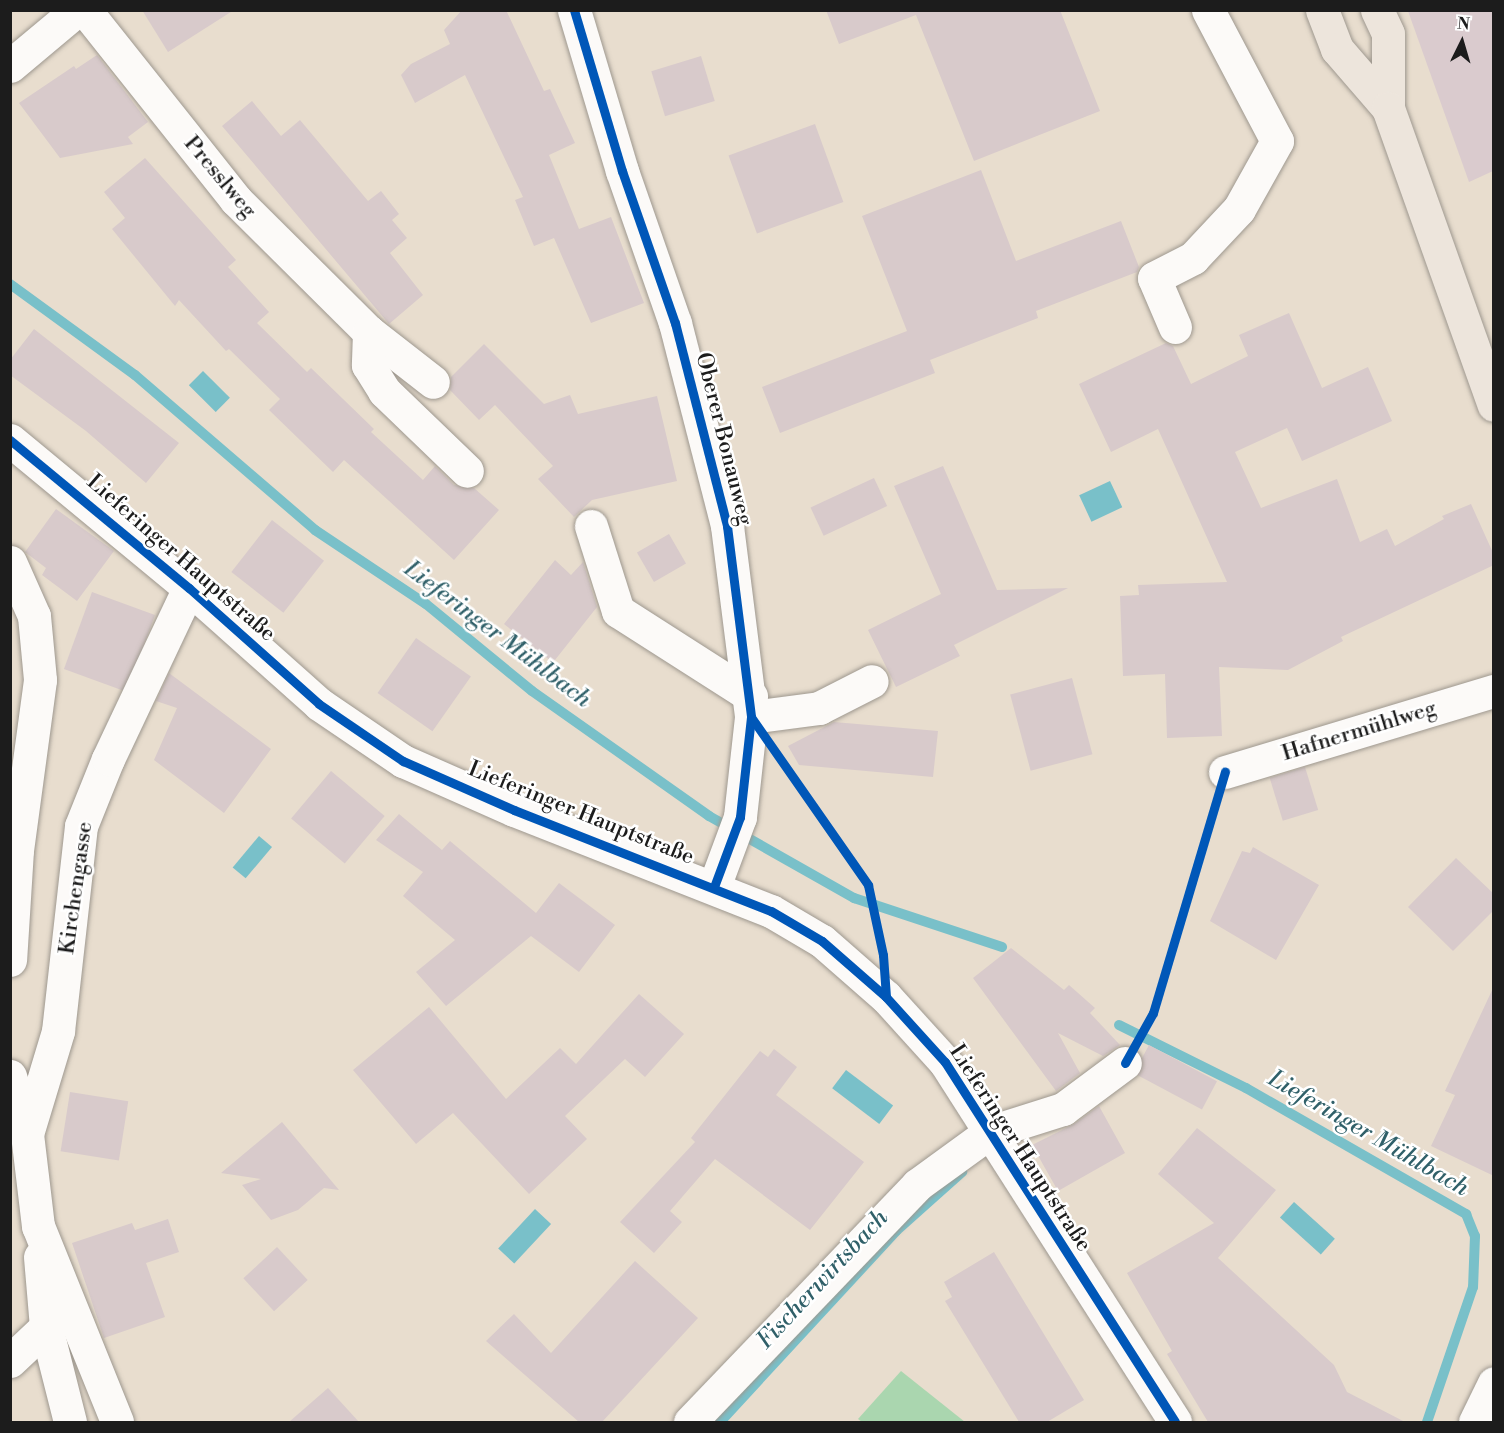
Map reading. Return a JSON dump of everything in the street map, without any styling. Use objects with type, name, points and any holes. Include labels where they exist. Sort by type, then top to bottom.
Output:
[{"type":"main road","points":[[1322,10],[1337,49],[1388,108]]},
{"type":"main road","points":[[1377,10],[1388,34],[1388,108],[1494,405]]},
{"type":"street","points":[[10,66],[77,10]]},
{"type":"street","name":"Presslweg","points":[[85,10],[236,200],[369,332],[433,382]]},
{"type":"street","name":"Oberer Bonauweg","points":[[574,10],[622,171],[675,323],[727,526],[751,707],[740,817],[714,887]]},
{"type":"street","points":[[1175,327],[1154,279],[1193,258],[1239,209],[1276,141],[1208,10]]},
{"type":"street","points":[[369,332],[368,365],[384,391],[467,471]]},
{"type":"street","name":"Lieferinger Hauptstraße","points":[[10,440],[189,588],[320,704],[403,762],[514,810],[771,911],[830,948],[886,998],[945,1062],[1068,1260],[1175,1422]]},
{"type":"street","points":[[591,526],[618,611],[751,707],[819,708],[872,681]]},
{"type":"street","points":[[10,562],[34,616],[40,680],[17,850],[10,960]]},
{"type":"street","name":"Kirchengasse","points":[[27,1134],[58,1031],[81,826],[108,759],[189,588]]},
{"type":"street","name":"Hafnermühlweg","points":[[1225,772],[1494,691]]},
{"type":"street","points":[[690,1422],[917,1185],[990,1132],[1063,1109],[1125,1063]]},
{"type":"street","name":"Kirchengasse","points":[[10,1076],[27,1134],[38,1226],[46,1327],[70,1422]]},
{"type":"street","name":"Kirchengasse","points":[[38,1226],[117,1422]]},
{"type":"street","points":[[10,1361],[46,1327]]},
{"type":"street","points":[[1475,1422],[1494,1383]]},
{"type":"shaded area","points":[[1408,11],[1493,11],[1493,171],[1469,182]]},
{"type":"green space","points":[[901,1371],[965,1422],[862,1422],[858,1419]]},
{"type":"water","points":[[203,371],[230,398],[216,412],[189,385]]},
{"type":"water","points":[[1110,481],[1122,507],[1091,522],[1079,495]]},
{"type":"water","points":[[259,836],[272,847],[246,878],[233,867]]},
{"type":"water","points":[[846,1070],[893,1106],[879,1124],[832,1088]]},
{"type":"water","points":[[1294,1202],[1335,1239],[1321,1254],[1280,1218]]},
{"type":"water","points":[[535,1209],[551,1224],[514,1263],[498,1248]]},
{"type":"building","points":[[142,10],[234,10],[168,52]]},
{"type":"building","points":[[462,10],[506,10],[544,91],[550,89],[575,143],[549,155],[579,229],[611,217],[644,303],[591,323],[554,238],[534,246],[515,200],[523,197],[465,75],[415,103],[401,75],[411,64],[450,44],[444,30]]},
{"type":"building","points":[[826,10],[1060,10],[1100,111],[974,161],[916,15],[839,44]]},
{"type":"building","points":[[97,55],[148,122],[128,137],[133,144],[60,158],[19,103],[74,66],[76,69]]},
{"type":"building","points":[[701,56],[715,101],[665,116],[651,71]]},
{"type":"building","points":[[252,101],[281,136],[300,120],[368,201],[381,191],[399,214],[392,220],[407,238],[390,253],[423,295],[389,324],[222,126]]},
{"type":"building","points":[[815,124],[843,202],[757,233],[729,155]]},
{"type":"building","points":[[145,158],[236,260],[228,267],[269,312],[257,323],[307,372],[311,368],[374,429],[371,432],[423,480],[435,466],[454,485],[474,488],[499,510],[454,560],[344,460],[333,472],[269,410],[280,399],[229,349],[226,351],[179,300],[175,306],[112,229],[125,218],[104,192]]},
{"type":"building","points":[[981,170],[1016,261],[1121,221],[1139,267],[1137,272],[1036,311],[1038,318],[930,360],[935,373],[780,433],[762,387],[907,331],[862,216]]},
{"type":"building","points":[[1289,313],[1322,388],[1368,367],[1392,421],[1302,461],[1287,428],[1235,452],[1261,508],[1337,479],[1360,542],[1387,529],[1395,546],[1444,519],[1442,516],[1471,504],[1494,555],[1494,565],[1341,637],[1343,641],[1288,670],[1219,667],[1222,736],[1167,738],[1165,674],[1123,676],[1120,596],[1139,595],[1138,585],[1227,582],[1158,429],[1111,452],[1079,384],[1166,343],[1173,346],[1191,384],[1248,356],[1239,335]]},
{"type":"building","points":[[34,329],[179,443],[146,483],[86,431],[10,375],[10,360]]},
{"type":"building","points":[[484,344],[544,404],[570,395],[578,414],[657,396],[677,481],[592,500],[574,517],[538,479],[553,466],[495,405],[479,420],[450,390],[451,377]]},
{"type":"building","points":[[943,466],[997,590],[1068,588],[954,645],[960,656],[896,687],[868,630],[941,594],[894,486]]},
{"type":"building","points":[[874,478],[887,506],[824,536],[811,508]]},
{"type":"building","points":[[56,509],[114,551],[77,601],[42,575],[46,568],[25,552]]},
{"type":"building","points":[[272,520],[324,561],[283,613],[231,572]]},
{"type":"building","points":[[669,534],[686,563],[654,582],[637,552]]},
{"type":"building","points":[[555,560],[571,575],[583,562],[597,607],[555,660],[551,661],[504,624]]},
{"type":"building","points":[[92,592],[155,615],[127,692],[64,669]]},
{"type":"building","points":[[416,638],[471,676],[432,731],[378,693]]},
{"type":"building","points":[[169,673],[271,749],[224,813],[154,760],[177,708],[156,701]]},
{"type":"building","points":[[1072,678],[1092,754],[1031,771],[1010,695]]},
{"type":"building","points":[[834,722],[938,731],[933,777],[799,765],[788,746]]},
{"type":"building","points":[[1305,767],[1318,810],[1283,821],[1270,778]]},
{"type":"building","points":[[331,771],[385,816],[345,863],[291,818]]},
{"type":"building","points":[[399,814],[442,850],[450,841],[536,913],[559,883],[615,925],[579,972],[531,936],[446,1006],[416,972],[455,940],[403,896],[423,872],[376,840]]},
{"type":"building","points":[[1253,847],[1319,885],[1276,960],[1210,921],[1242,851],[1250,853]]},
{"type":"building","points":[[1456,858],[1494,894],[1494,910],[1453,951],[1408,907]]},
{"type":"building","points":[[1011,948],[1064,990],[1069,985],[1095,1008],[1090,1013],[1120,1045],[1103,1056],[1058,1033],[1080,1073],[1056,1091],[973,978]]},
{"type":"building","points":[[1494,986],[1494,1176],[1431,1146],[1455,1095],[1445,1091]]},
{"type":"building","points":[[639,994],[684,1034],[645,1077],[625,1059],[565,1116],[587,1139],[529,1194],[453,1113],[416,1144],[353,1070],[429,1007],[506,1099],[560,1048],[576,1064]]},
{"type":"building","points":[[1149,1045],[1217,1081],[1202,1109],[1134,1073]]},
{"type":"building","points":[[774,1049],[797,1067],[776,1095],[864,1162],[810,1230],[715,1159],[670,1211],[682,1222],[654,1253],[620,1222],[695,1142],[691,1138],[760,1051],[768,1057]]},
{"type":"building","points":[[70,1092],[128,1101],[119,1160],[61,1151]]},
{"type":"building","points":[[1099,1106],[1125,1153],[1058,1191],[1032,1145],[1074,1124]]},
{"type":"building","points":[[282,1122],[339,1190],[324,1188],[298,1210],[271,1220],[242,1185],[261,1179],[221,1173]]},
{"type":"building","points":[[1197,1128],[1276,1190],[1218,1258],[1334,1365],[1347,1392],[1405,1422],[1208,1422],[1167,1354],[1172,1351],[1127,1273],[1214,1223],[1158,1174]]},
{"type":"building","points":[[168,1219],[179,1252],[146,1263],[165,1317],[104,1338],[72,1243],[132,1223],[135,1230]]},
{"type":"building","points":[[277,1247],[308,1280],[274,1311],[243,1278]]},
{"type":"building","points":[[994,1252],[1084,1400],[1047,1422],[1019,1422],[945,1301],[952,1297],[944,1282]]},
{"type":"building","points":[[635,1261],[698,1318],[602,1422],[579,1422],[486,1341],[514,1314],[551,1353]]},
{"type":"building","points":[[328,1388],[359,1422],[289,1422]]},
{"type":"waterway","name":"Lieferinger Mühlbach","points":[[10,284],[135,375],[315,530],[426,604],[532,691],[709,816],[854,898],[1002,947]]},
{"type":"waterway","name":"Lieferinger Mühlbach","points":[[1119,1025],[1246,1088],[1466,1214],[1475,1236],[1473,1287],[1427,1422]]},
{"type":"waterway","name":"Fischerwirtsbach","points":[[720,1422],[896,1231],[962,1172]]},
{"type":"cycle path","points":[[574,10],[622,171],[675,323],[727,526],[751,717],[740,817],[714,887]]},
{"type":"cycle path","points":[[10,440],[189,588],[319,704],[403,761],[514,810],[771,911],[822,941],[886,997],[945,1062],[1175,1422]]},
{"type":"cycle path","points":[[751,717],[868,885],[883,955],[886,997]]},
{"type":"cycle path","points":[[1125,1063],[1153,1013],[1225,772]]}]
